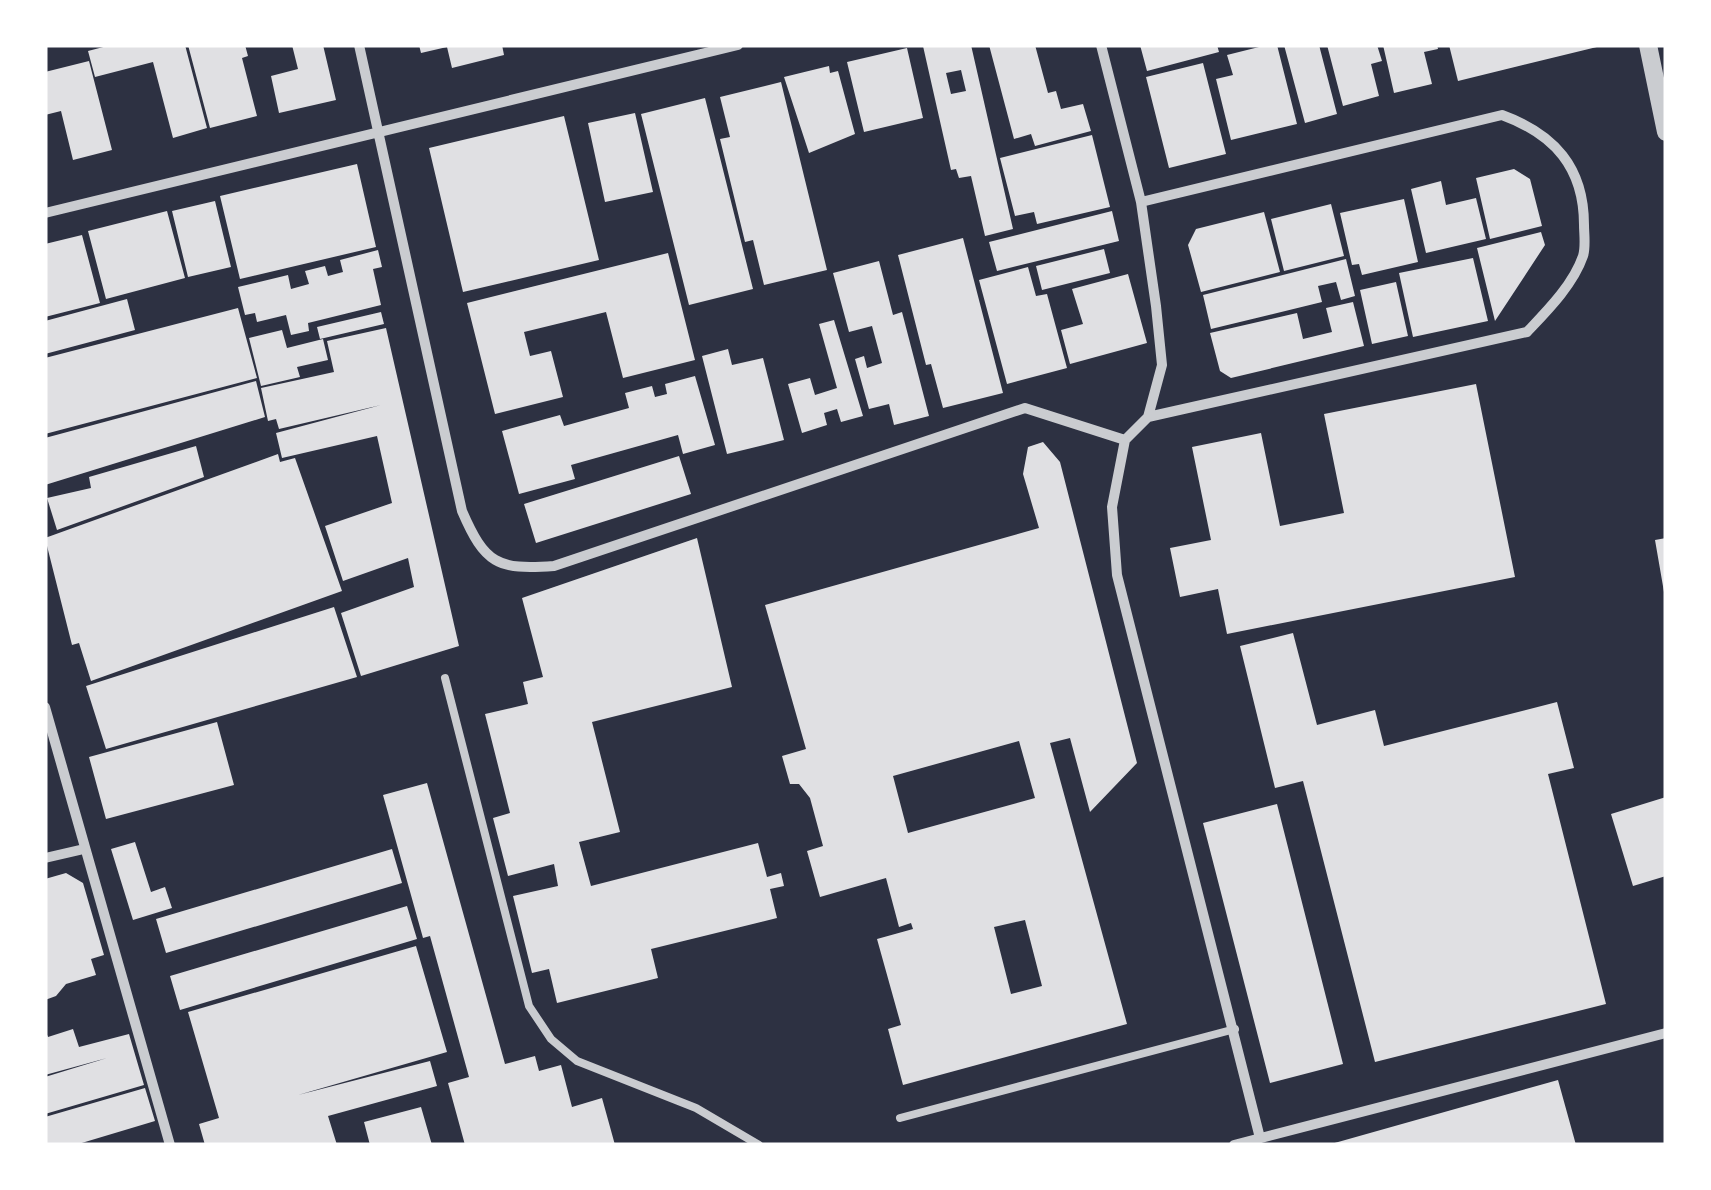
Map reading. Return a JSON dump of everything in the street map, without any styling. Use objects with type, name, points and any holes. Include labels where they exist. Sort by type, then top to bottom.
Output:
[{"type":"street","points":[[358,45],[381,132],[462,511],[478,548],[509,570],[554,566],[1025,408],[1125,440]]},
{"type":"street","points":[[45,213],[738,45]]},
{"type":"street","points":[[1101,45],[1141,202],[1162,365],[1148,416],[1125,440],[1112,507],[1117,575],[1260,1138]]},
{"type":"street","points":[[1648,45],[1666,132]]},
{"type":"street","points":[[1141,202],[1502,115],[1527,124],[1561,147],[1584,196],[1583,255],[1556,302],[1526,332],[1148,416]]},
{"type":"street","points":[[45,707],[170,1145]]},
{"type":"street","points":[[45,858],[84,848]]},
{"type":"street","points":[[1234,1145],[1666,1033]]},
{"type":"lane","points":[[444,678],[529,1006],[550,1038],[577,1061],[696,1108],[728,1123],[759,1145]]},
{"type":"lane","points":[[900,1118],[1235,1028]]},
{"type":"building","points":[[111,45],[185,45],[207,128],[173,138],[153,62],[95,77],[88,51]]},
{"type":"building","points":[[188,45],[245,45],[248,56],[242,58],[257,116],[210,128]]},
{"type":"building","points":[[292,45],[323,45],[336,100],[279,113],[271,76],[298,69]]},
{"type":"building","points":[[419,45],[502,45],[504,55],[452,68],[447,47],[421,53]]},
{"type":"building","points":[[971,45],[1013,229],[985,236],[971,176],[959,178],[956,169],[951,170],[923,46]],"holes":[[[961,70],[966,91],[951,94],[946,73]]]},
{"type":"building","points":[[989,45],[1035,45],[1048,93],[1056,91],[1061,109],[1083,104],[1091,131],[1035,146],[1031,134],[1014,139]]},
{"type":"building","points":[[1140,45],[1217,45],[1219,52],[1147,71]]},
{"type":"building","points":[[1277,45],[1297,124],[1231,140],[1216,79],[1233,75],[1227,55]]},
{"type":"building","points":[[1284,45],[1319,45],[1337,114],[1305,123]]},
{"type":"building","points":[[1327,45],[1377,45],[1382,61],[1371,64],[1379,96],[1343,106]]},
{"type":"building","points":[[1383,45],[1437,45],[1438,49],[1424,52],[1432,84],[1394,93]]},
{"type":"building","points":[[1449,45],[1601,45],[1601,46],[1458,81]]},
{"type":"building","points":[[907,48],[923,118],[864,132],[847,62]]},
{"type":"building","points":[[89,61],[112,150],[73,160],[61,111],[45,115],[45,72]]},
{"type":"building","points":[[1203,63],[1226,154],[1169,168],[1146,77]]},
{"type":"building","points":[[829,66],[830,73],[838,71],[855,134],[809,153],[784,77]]},
{"type":"building","points":[[781,82],[827,270],[764,285],[753,240],[745,242],[720,139],[730,137],[720,97]]},
{"type":"building","points":[[705,98],[753,289],[689,305],[641,114]]},
{"type":"building","points":[[635,113],[653,192],[605,202],[588,123]]},
{"type":"building","points":[[564,116],[599,260],[463,292],[429,148]]},
{"type":"building","points":[[1092,135],[1110,207],[1037,224],[1034,212],[1015,216],[1000,158]]},
{"type":"building","points":[[357,164],[376,247],[240,279],[220,196]]},
{"type":"building","points":[[1514,169],[1530,179],[1542,226],[1490,239],[1476,178]]},
{"type":"building","points":[[1441,181],[1446,205],[1476,198],[1486,239],[1426,253],[1411,189]]},
{"type":"building","points":[[1404,199],[1418,262],[1362,275],[1359,264],[1352,265],[1340,213]]},
{"type":"building","points":[[215,201],[231,267],[188,277],[172,211]]},
{"type":"building","points":[[1331,204],[1344,256],[1284,271],[1271,219]]},
{"type":"building","points":[[167,211],[185,278],[106,299],[88,231]]},
{"type":"building","points":[[1112,211],[1119,241],[997,271],[989,242]]},
{"type":"building","points":[[1264,212],[1280,272],[1201,292],[1188,245],[1196,229]]},
{"type":"building","points":[[1541,232],[1545,245],[1495,321],[1477,248]]},
{"type":"building","points":[[82,235],[100,303],[45,317],[45,244]]},
{"type":"building","points":[[963,238],[1003,393],[943,408],[931,364],[926,365],[898,255]]},
{"type":"building","points":[[1104,249],[1110,273],[1042,290],[1036,266]]},
{"type":"building","points":[[378,250],[382,267],[373,269],[381,305],[308,323],[309,331],[291,335],[286,315],[257,322],[255,313],[245,315],[238,287],[288,275],[291,289],[309,284],[305,271],[325,266],[328,276],[343,272],[340,260]]},
{"type":"building","points":[[668,253],[695,360],[623,378],[606,312],[524,332],[530,356],[551,351],[563,397],[495,414],[467,303]]},
{"type":"building","points":[[1473,258],[1488,321],[1413,337],[1399,273]]},
{"type":"building","points":[[1346,259],[1355,296],[1341,300],[1336,282],[1318,286],[1322,302],[1211,329],[1203,295]]},
{"type":"building","points":[[879,261],[893,315],[902,312],[929,416],[894,425],[889,404],[869,409],[855,359],[864,356],[867,368],[882,363],[872,326],[849,332],[833,273]]},
{"type":"building","points":[[1028,267],[1036,296],[1047,294],[1067,368],[1007,384],[979,280]]},
{"type":"building","points":[[1128,274],[1147,343],[1070,364],[1061,330],[1083,324],[1072,289]]},
{"type":"building","points":[[1396,282],[1408,336],[1372,344],[1360,290]]},
{"type":"building","points":[[127,299],[135,330],[45,354],[45,321]]},
{"type":"building","points":[[1353,302],[1364,346],[1231,378],[1220,371],[1210,333],[1297,313],[1303,339],[1332,332],[1326,308]]},
{"type":"building","points":[[238,308],[257,378],[45,434],[45,358]]},
{"type":"building","points":[[381,312],[384,324],[320,339],[317,327]]},
{"type":"building","points":[[834,320],[863,416],[841,422],[837,409],[824,413],[827,425],[802,433],[788,384],[810,378],[815,395],[837,388],[819,324]]},
{"type":"building","points":[[386,328],[459,646],[361,676],[341,613],[414,587],[408,558],[343,581],[325,526],[392,503],[377,436],[282,458],[276,433],[381,405],[279,429],[276,419],[268,421],[261,388],[334,372],[327,341]]},
{"type":"building","points":[[282,330],[287,348],[323,339],[328,360],[297,367],[300,377],[261,386],[249,338]]},
{"type":"building","points":[[728,349],[732,365],[763,358],[784,440],[727,454],[702,356]]},
{"type":"building","points":[[695,376],[715,445],[683,454],[678,435],[571,465],[575,479],[519,494],[502,431],[560,415],[564,426],[629,408],[625,393],[652,386],[655,397],[667,394],[665,384]]},
{"type":"building","points":[[256,381],[265,417],[45,485],[45,438]]},
{"type":"building","points":[[1476,384],[1515,577],[1227,634],[1218,589],[1180,597],[1170,548],[1211,540],[1192,447],[1261,433],[1280,526],[1344,513],[1324,414]]},
{"type":"building","points":[[1043,442],[1060,462],[1137,763],[1090,812],[1070,738],[1050,743],[1127,1024],[903,1085],[888,1029],[901,1025],[877,939],[913,929],[911,923],[899,927],[886,878],[820,897],[807,851],[823,846],[810,798],[799,784],[790,784],[782,756],[806,749],[765,605],[1039,528],[1023,474],[1028,447]],"holes":[[[1019,741],[1035,798],[908,833],[893,776]],[[1025,920],[1042,986],[1011,994],[994,927]]]},
{"type":"building","points":[[196,446],[204,477],[57,530],[47,498],[91,488],[89,477]]},
{"type":"building","points":[[278,454],[280,462],[295,458],[342,591],[91,681],[79,643],[72,645],[45,538]]},
{"type":"building","points":[[679,456],[691,494],[536,543],[524,504]]},
{"type":"building","points":[[697,538],[732,687],[592,722],[620,832],[579,842],[591,886],[758,843],[767,877],[781,873],[784,886],[770,889],[777,918],[651,949],[658,978],[557,1003],[549,969],[532,973],[513,896],[558,886],[554,864],[508,876],[493,818],[510,813],[485,714],[528,704],[523,682],[543,677],[522,598]]},
{"type":"building","points":[[1666,538],[1666,592],[1664,592],[1655,540]]},
{"type":"building","points":[[334,607],[357,677],[106,749],[86,686]]},
{"type":"building","points":[[1293,633],[1317,725],[1375,710],[1384,746],[1557,702],[1574,768],[1548,774],[1606,1004],[1375,1062],[1303,781],[1275,788],[1240,646]]},
{"type":"building","points":[[217,722],[234,785],[106,819],[89,757]]},
{"type":"building","points":[[427,783],[505,1064],[535,1056],[539,1071],[561,1065],[572,1107],[602,1098],[615,1145],[465,1145],[448,1083],[469,1077],[430,936],[423,938],[383,795]]},
{"type":"building","points":[[1666,797],[1666,876],[1633,886],[1611,814]]},
{"type":"building","points":[[1277,804],[1343,1064],[1270,1083],[1203,823]]},
{"type":"building","points":[[135,842],[151,892],[165,887],[172,908],[133,920],[111,849]]},
{"type":"building","points":[[392,849],[402,883],[166,953],[156,919]]},
{"type":"building","points":[[66,873],[83,883],[104,955],[91,959],[96,975],[66,984],[56,996],[45,1000],[45,879]]},
{"type":"building","points":[[407,906],[417,939],[180,1010],[170,976]]},
{"type":"building","points":[[416,946],[447,1052],[298,1095],[430,1061],[437,1086],[328,1116],[337,1145],[205,1145],[199,1124],[219,1118],[188,1012]]},
{"type":"building","points":[[73,1029],[79,1047],[129,1034],[144,1085],[45,1114],[45,1077],[107,1058],[45,1075],[45,1030],[48,1037]]},
{"type":"building","points":[[1558,1080],[1576,1145],[1331,1145],[1331,1144]]},
{"type":"building","points":[[145,1088],[155,1121],[75,1145],[45,1145],[45,1117]]},
{"type":"building","points":[[421,1107],[432,1145],[370,1145],[364,1122]]}]
